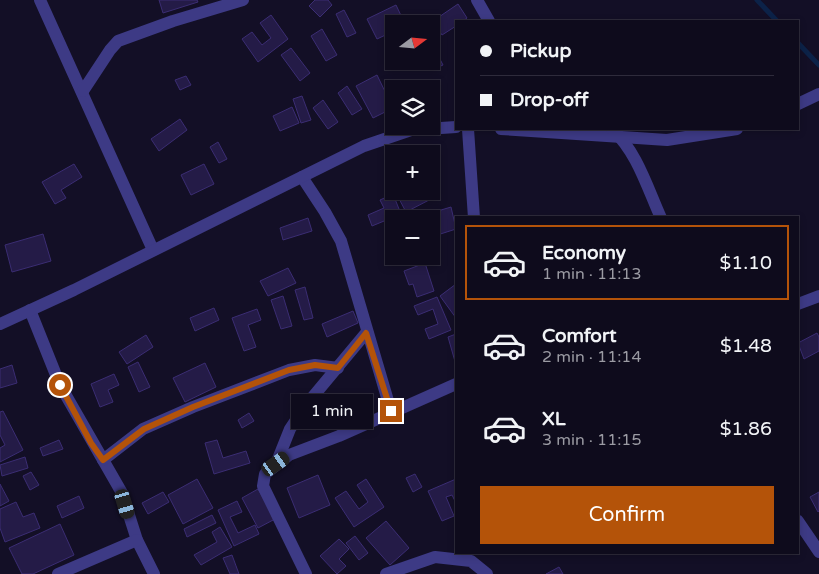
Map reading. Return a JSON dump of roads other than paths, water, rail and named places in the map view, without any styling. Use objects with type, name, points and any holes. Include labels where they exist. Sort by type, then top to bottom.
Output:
[{"type":"street","points":[[40,0],[83,91],[153,250]]},
{"type":"street","points":[[83,91],[105,56],[118,41],[172,21],[243,0]]},
{"type":"street","points":[[477,0],[488,20]]},
{"type":"street","points":[[799,104],[817,95]]},
{"type":"street","points":[[0,324],[302,178],[364,146],[411,130],[455,127]]},
{"type":"street","points":[[468,130],[474,216]]},
{"type":"street","points":[[513,130],[623,139],[667,140],[731,130]]},
{"type":"street","points":[[613,130],[623,139],[644,176],[650,195],[660,216]]},
{"type":"street","points":[[302,178],[325,212],[341,241],[361,306],[366,333],[391,411]]},
{"type":"street","points":[[799,304],[819,296]]},
{"type":"street","points":[[30,310],[60,385],[91,443],[122,493],[137,540],[154,574]]},
{"type":"street","points":[[276,464],[295,421],[366,333]]},
{"type":"street","points":[[103,460],[144,429],[193,407],[289,370],[315,365],[338,368]]},
{"type":"street","points":[[306,574],[263,486],[265,474],[289,455],[339,436],[391,411],[455,384]]},
{"type":"street","points":[[799,522],[819,552]]},
{"type":"street","points":[[58,574],[137,540]]},
{"type":"street","points":[[386,574],[435,557],[473,557],[487,574]]},
{"type":"waterway","points":[[757,0],[776,20]]},
{"type":"waterway","points":[[799,44],[819,65]]}]
